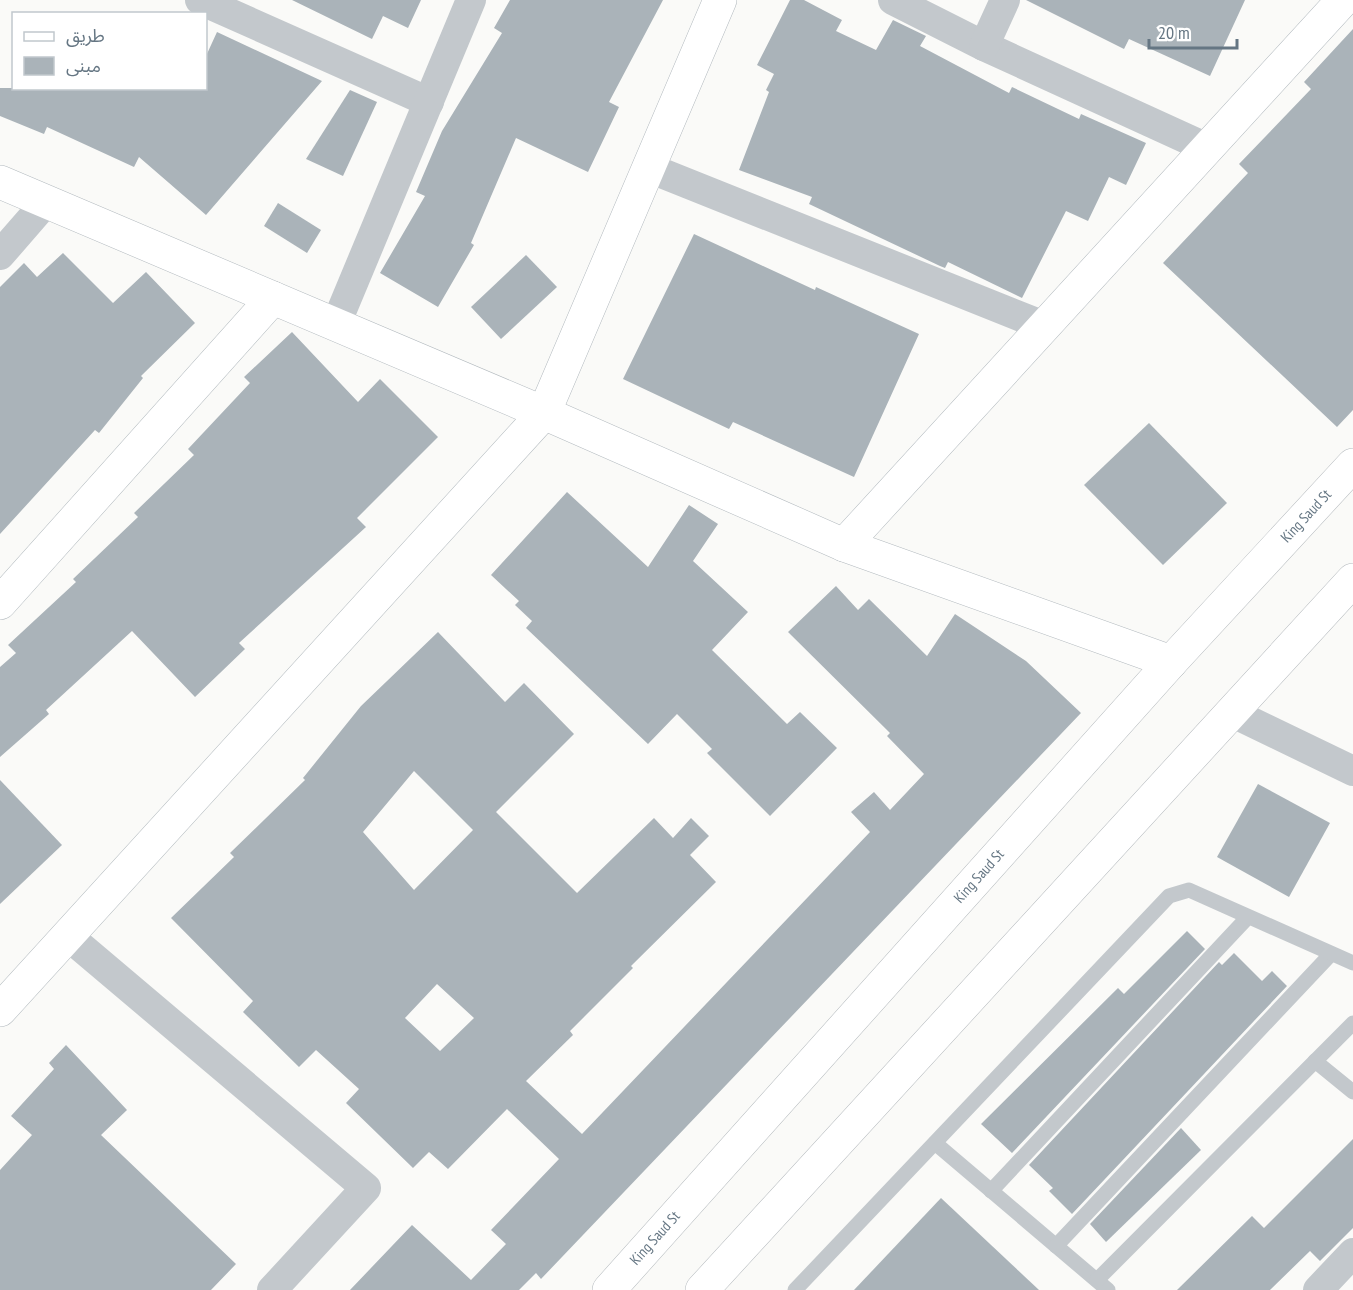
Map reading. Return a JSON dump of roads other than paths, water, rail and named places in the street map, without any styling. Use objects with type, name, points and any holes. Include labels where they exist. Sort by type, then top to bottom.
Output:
[{"type":"street","points":[[336,324],[471,0]]},
{"type":"street","points":[[1,1006],[68,936],[544,413],[720,0]]},
{"type":"street","points":[[893,0],[984,46],[1207,148]]},
{"type":"street","points":[[984,46],[1005,0]]},
{"type":"street","points":[[844,545],[1343,0]]},
{"type":"street","points":[[218,4],[429,102]]},
{"type":"street","points":[[649,168],[1044,326]]},
{"type":"street","points":[[0,182],[544,413],[844,545],[1171,662]]},
{"type":"street","points":[[0,255],[46,202]]},
{"type":"street","points":[[0,603],[273,298]]},
{"type":"street","name":"King Saud St","points":[[609,1290],[1171,662],[1353,465]]},
{"type":"street","points":[[702,1290],[1353,580]]},
{"type":"street","points":[[1233,713],[1353,771]]},
{"type":"street","points":[[68,936],[366,1188],[272,1290]]},
{"type":"street","points":[[1318,1290],[1353,1252]]},
{"type":"lane","points":[[795,1290],[1169,896],[1189,890],[1353,963]]},
{"type":"lane","points":[[991,1191],[1248,916]]},
{"type":"lane","points":[[1056,1246],[1331,954]]},
{"type":"lane","points":[[935,1143],[1102,1285],[1353,1023]]},
{"type":"lane","points":[[1315,1061],[1353,1092]]}]
